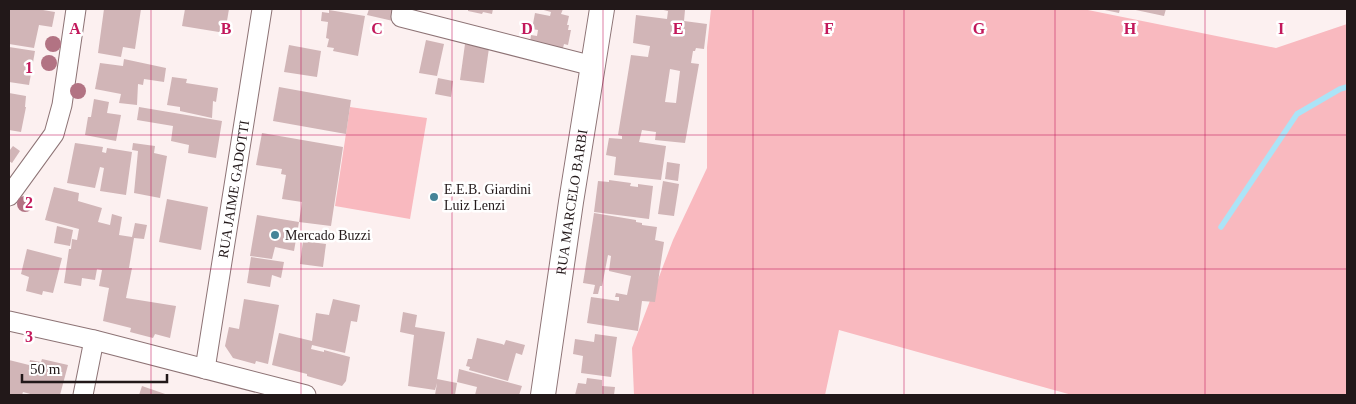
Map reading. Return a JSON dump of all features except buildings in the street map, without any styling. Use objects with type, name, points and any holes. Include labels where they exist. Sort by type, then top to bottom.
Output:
[{"type":"street","points":[[9,196],[54,134],[62,106],[76,9]]},
{"type":"street","name":"RUA JAIME GADOTTI","points":[[205,369],[262,9]]},
{"type":"street","points":[[402,9],[401,17],[593,66]]},
{"type":"street","name":"RUA MARCELO BARBI","points":[[543,395],[602,9]]},
{"type":"street","points":[[9,321],[94,340],[306,395]]},
{"type":"street","points":[[83,395],[94,340]]},
{"type":"shaded area","points":[[711,9],[1083,9],[1276,48],[1347,24],[1347,395],[1072,395],[839,330],[825,395],[634,395],[632,348],[673,240],[707,168],[707,47]]},
{"type":"shaded area","points":[[350,107],[427,118],[410,219],[335,206]]},
{"type":"waterway","points":[[1221,227],[1297,114],[1340,89],[1347,87]]},
{"type":"place","name":"E.E.B. Giardini Luiz Lenzi","points":[[434,197]]},
{"type":"place","name":"Mercado Buzzi","points":[[275,235]]}]
